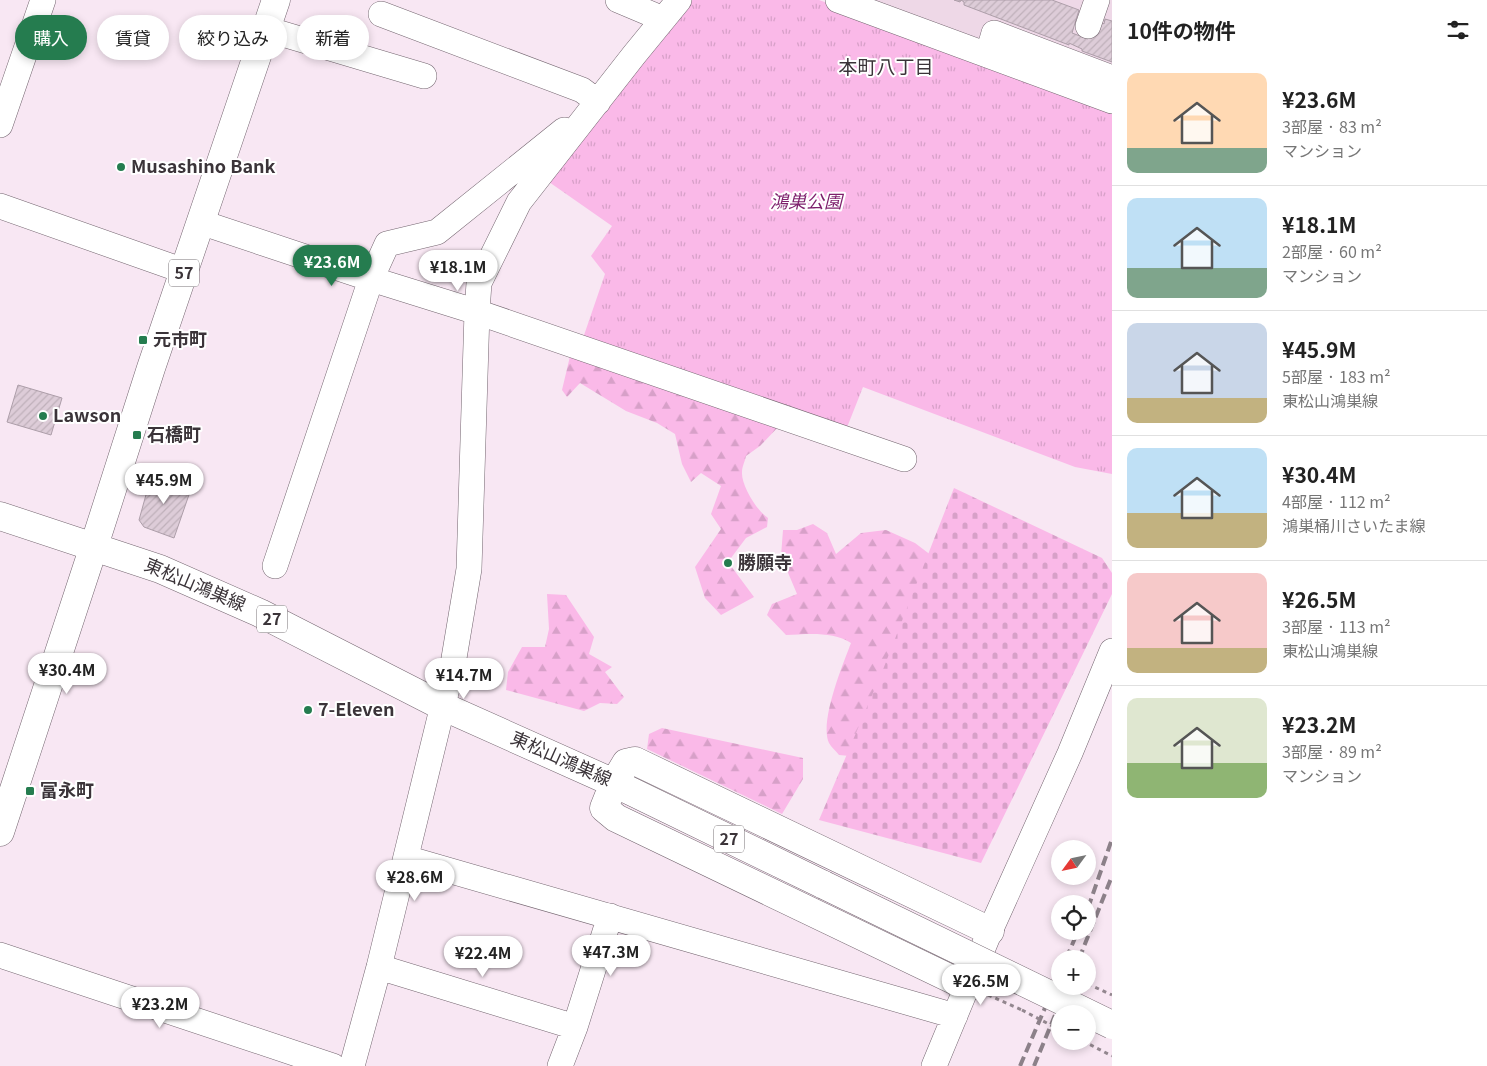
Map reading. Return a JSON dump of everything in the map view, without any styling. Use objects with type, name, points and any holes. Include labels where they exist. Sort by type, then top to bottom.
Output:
[{"type":"main road","name":"57","points":[[271,15],[276,0]]},
{"type":"main road","name":"57","points":[[94,546],[151,368],[255,60]]},
{"type":"main road","name":"東松山鴻巣線","points":[[0,516],[160,569],[260,612],[442,706],[614,783],[1112,1025]]},
{"type":"main road","points":[[0,832],[7,787],[94,546]]},
{"type":"main road","points":[[975,989],[616,818],[604,808],[614,783],[626,762],[635,761],[990,931]]},
{"type":"street","points":[[0,125],[43,0]]},
{"type":"street","points":[[618,0],[663,19]]},
{"type":"street","points":[[352,1066],[379,967],[453,664],[469,569],[479,282],[519,202],[679,0]]},
{"type":"street","points":[[838,0],[1112,101]]},
{"type":"street","points":[[1088,26],[1097,0]]},
{"type":"street","points":[[381,14],[582,90],[592,110]]},
{"type":"street","points":[[988,54],[994,33],[1112,78]]},
{"type":"street","points":[[287,35],[424,76]]},
{"type":"street","points":[[275,566],[371,279],[387,244],[437,232],[566,128],[592,110]]},
{"type":"street","points":[[0,206],[184,271]]},
{"type":"street","points":[[200,222],[477,312],[904,459]]},
{"type":"street","points":[[934,1066],[955,1016],[975,989],[990,931],[1070,753],[1112,651]]},
{"type":"street","points":[[406,858],[955,1016]]},
{"type":"street","points":[[560,1066],[575,1027],[610,916]]},
{"type":"street","points":[[0,955],[333,1066]]},
{"type":"street","points":[[379,967],[575,1027]]},
{"type":"path","points":[[1096,988],[1112,995]]},
{"type":"path","points":[[975,989],[1051,1025]]},
{"type":"path","points":[[1096,1048],[1112,1056]]},
{"type":"shaded area","points":[[857,0],[1112,0],[1112,97]]},
{"type":"green space","name":"鴻巣公園","points":[[689,0],[819,0],[1112,107],[1112,474],[1075,467],[863,387],[844,435],[582,341],[605,274],[591,256],[612,226],[549,182]]},
{"type":"green space","points":[[571,352],[780,425],[760,446],[746,456],[742,470],[744,484],[750,497],[759,510],[768,518],[767,527],[746,538],[728,562],[754,597],[721,615],[705,598],[695,567],[721,529],[711,514],[721,486],[701,473],[691,482],[682,464],[675,434],[657,423],[626,411],[580,383],[567,397],[562,390]]},
{"type":"green space","points":[[954,488],[1102,558],[1112,573],[1112,594],[981,863],[819,820],[884,667]]},
{"type":"green space","points":[[813,524],[827,533],[836,554],[861,533],[886,530],[915,543],[940,562],[861,757],[839,755],[829,743],[827,734],[829,708],[851,643],[828,635],[786,635],[767,615],[772,604],[797,594],[781,556],[783,530],[797,530]]},
{"type":"green space","points":[[547,594],[566,595],[594,637],[589,654],[612,667],[605,672],[624,697],[617,704],[600,703],[584,711],[506,690],[508,672],[522,647],[545,647],[549,629]]},
{"type":"green space","points":[[662,728],[803,758],[803,779],[782,814],[647,749],[649,734]]},
{"type":"building","points":[[961,0],[1052,0],[1079,10],[1072,33],[1088,39],[1100,21],[1104,24],[1105,19],[1112,21],[1112,62],[1082,51],[1082,49],[1069,43],[1069,45],[964,5],[964,2]]},
{"type":"building","points":[[18,385],[62,398],[51,435],[7,422]]},
{"type":"building","points":[[152,473],[192,486],[174,538],[144,527],[139,520]]},
{"type":"railway","points":[[1093,895],[1112,839]]},
{"type":"railway","points":[[1083,950],[1112,876]]},
{"type":"railway","points":[[1070,950],[1074,940]]},
{"type":"railway","points":[[1020,1066],[1051,994]]},
{"type":"railway","points":[[1034,1066],[1063,995]]},
{"type":"place","name":"Musashino Bank","points":[[121,167]]},
{"type":"place","name":"元市町","points":[[143,340]]},
{"type":"place","name":"Lawson","points":[[43,416]]},
{"type":"place","name":"石橋町","points":[[137,435]]},
{"type":"place","name":"勝願寺","points":[[728,563]]},
{"type":"place","name":"7-Eleven","points":[[308,710]]},
{"type":"place","name":"富永町","points":[[30,791]]},
{"type":"district","name":"本町八丁目","points":[[886,67]]}]
